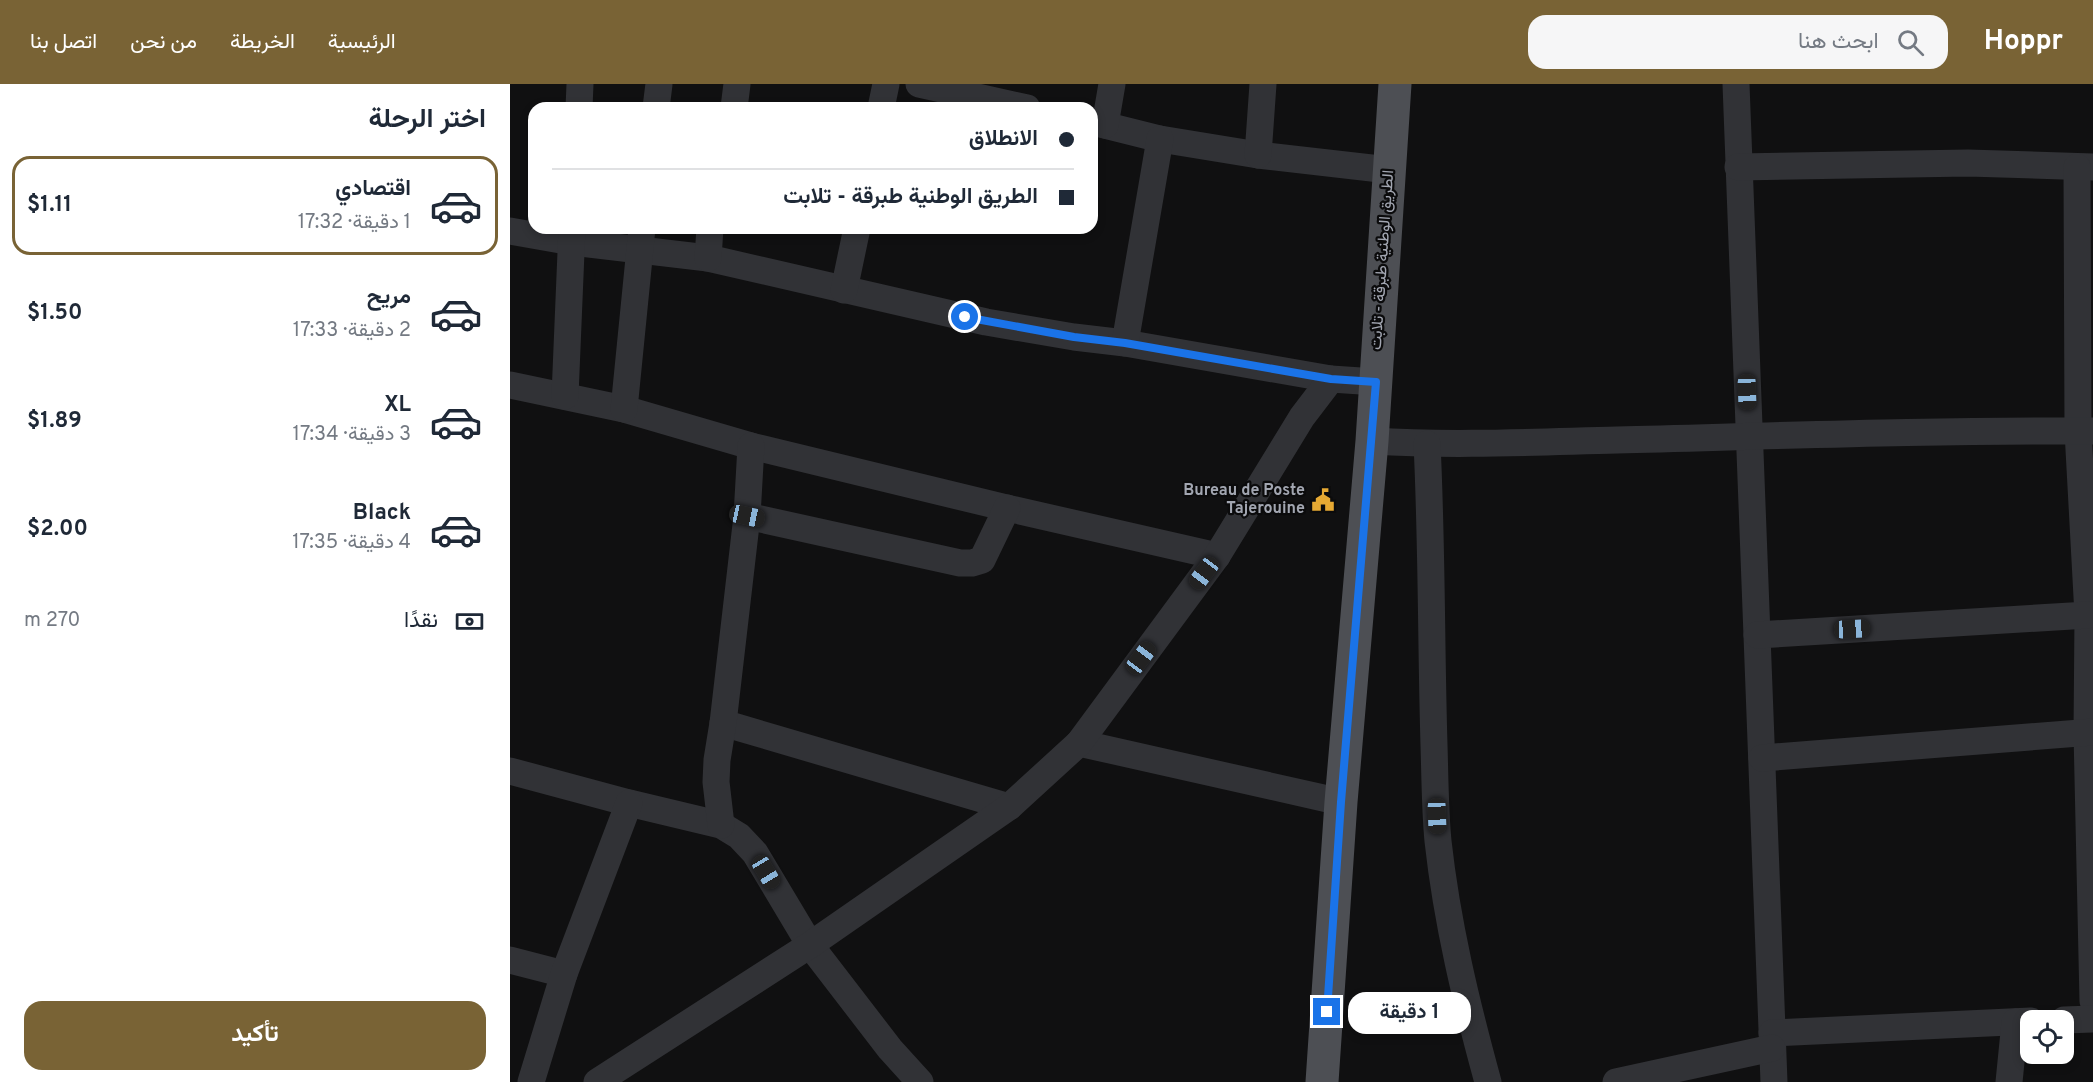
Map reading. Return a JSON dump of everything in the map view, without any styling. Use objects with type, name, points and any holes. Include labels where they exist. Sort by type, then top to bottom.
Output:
[{"type":"main road","name":"الطريق الوطنية طبرقة - تلابت","points":[[1323,1082],[1341,802],[1372,441],[1395,84]]},
{"type":"street","points":[[579,102],[580,84]]},
{"type":"street","points":[[657,102],[659,84]]},
{"type":"street","points":[[735,102],[737,84]]},
{"type":"street","points":[[882,102],[886,84]]},
{"type":"street","points":[[919,84],[1000,102]]},
{"type":"street","points":[[1112,84],[1098,124],[1160,139],[1258,155],[1389,170]]},
{"type":"street","points":[[1258,155],[1263,84]]},
{"type":"street","points":[[1736,84],[1774,1082]]},
{"type":"street","points":[[1125,343],[1160,139]]},
{"type":"street","points":[[1738,167],[1968,163],[2085,167],[2093,1001]]},
{"type":"street","points":[[510,231],[528,232]]},
{"type":"street","points":[[556,234],[641,239],[708,258],[986,322],[1125,343],[1331,379],[1376,382]]},
{"type":"street","points":[[708,258],[710,234]]},
{"type":"street","points":[[844,290],[856,234]]},
{"type":"street","points":[[565,396],[572,235]]},
{"type":"street","points":[[624,409],[641,239]]},
{"type":"street","points":[[597,1082],[810,945],[1010,807],[1079,743],[1217,556],[1302,417],[1331,379]]},
{"type":"street","points":[[510,385],[624,409],[750,446],[1217,556]]},
{"type":"street","points":[[1372,441],[1427,444],[1749,437],[1899,431],[2086,431]]},
{"type":"street","points":[[1427,444],[1431,516],[1432,683],[1438,838],[1446,908],[1463,993],[1488,1082]]},
{"type":"street","points":[[721,825],[716,782],[717,760],[747,516],[750,446]]},
{"type":"street","points":[[747,516],[960,563],[972,563],[982,560],[1007,508]]},
{"type":"street","points":[[1757,635],[2088,615]]},
{"type":"street","points":[[723,723],[1010,807]]},
{"type":"street","points":[[1762,758],[2090,732]]},
{"type":"street","points":[[1079,743],[1341,802]]},
{"type":"street","points":[[510,771],[721,825],[739,836],[755,853],[810,945],[890,1049],[920,1082]]},
{"type":"street","points":[[531,1082],[564,974],[629,803]]},
{"type":"street","points":[[510,960],[564,974]]},
{"type":"street","points":[[2074,1020],[2093,1019]]},
{"type":"street","points":[[1616,1082],[1772,1040],[2020,1022]]},
{"type":"street","points":[[2009,1082],[2020,1035]]},
{"type":"place","name":"Bureau de Poste Tajerouine","points":[[1323,500]]},
{"type":"route","points":[[965,317],[1331,379],[1376,382],[1341,802],[1327,1012]]}]
